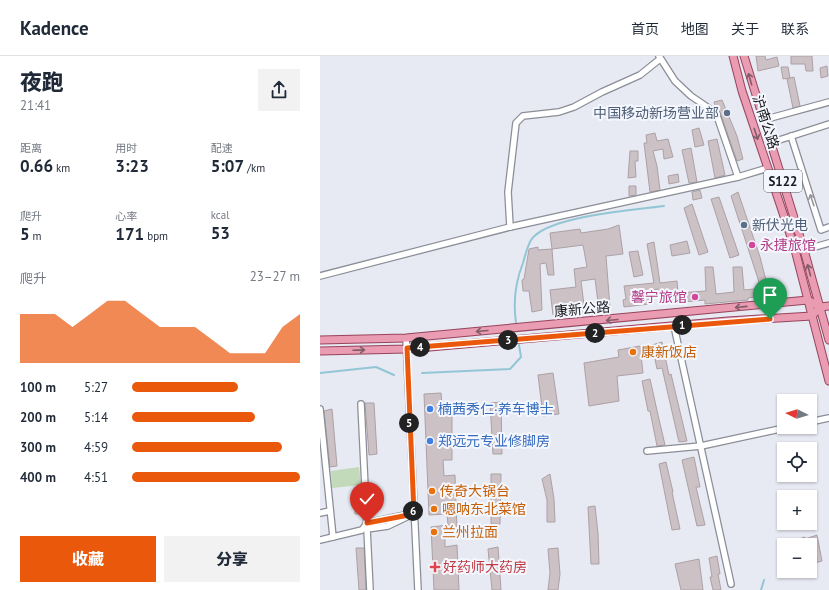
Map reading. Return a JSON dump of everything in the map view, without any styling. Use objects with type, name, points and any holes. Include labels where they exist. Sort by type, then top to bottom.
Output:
[{"type":"main road","name":"沪南公路","points":[[733,56],[742,91],[794,246],[829,381]]},
{"type":"main road","name":"沪南公路","points":[[744,56],[804,250],[829,340]]},
{"type":"main road","points":[[808,300],[820,307],[829,306]]},
{"type":"main road","name":"康新公路","points":[[320,340],[406,338],[808,300]]},
{"type":"main road","points":[[812,316],[820,307]]},
{"type":"main road","name":"康新公路","points":[[320,351],[407,348],[812,316]]},
{"type":"street","points":[[510,227],[508,192],[516,123],[518,119],[574,107],[602,92],[640,75],[660,57],[675,81],[691,96],[716,114],[738,177]]},
{"type":"street","points":[[763,120],[829,102]]},
{"type":"street","points":[[770,143],[829,124]]},
{"type":"street","points":[[791,136],[821,230],[829,227]]},
{"type":"street","points":[[320,276],[510,227],[738,177],[768,168]]},
{"type":"street","points":[[804,250],[829,242]]},
{"type":"street","points":[[674,326],[731,584]]},
{"type":"street","points":[[406,338],[418,590]]},
{"type":"street","points":[[361,404],[370,590]]},
{"type":"street","points":[[320,409],[322,446],[333,537]]},
{"type":"street","points":[[817,421],[829,418]]},
{"type":"street","points":[[647,451],[701,446],[777,430]]},
{"type":"street","points":[[320,510],[330,511]]},
{"type":"street","points":[[320,540],[362,530],[367,523],[414,514]]},
{"type":"street","points":[[367,529],[388,526],[414,514]]},
{"type":"green space","points":[[359,467],[361,485],[332,488],[331,471]]},
{"type":"building","points":[[756,56],[765,56],[766,60],[777,57],[779,66],[758,71]]},
{"type":"building","points":[[791,56],[812,56],[813,71],[806,71],[805,64],[791,64]]},
{"type":"building","points":[[827,66],[828,76],[821,78],[820,68]]},
{"type":"building","points":[[781,67],[788,67],[790,78],[783,79]]},
{"type":"building","points":[[794,77],[800,106],[793,108],[787,79]]},
{"type":"building","points":[[722,100],[737,136],[743,159],[737,161],[720,112],[716,108],[714,102]]},
{"type":"building","points":[[699,128],[704,145],[695,147],[692,130]]},
{"type":"building","points":[[655,133],[657,141],[668,139],[673,157],[664,159],[663,149],[653,151],[657,166],[660,190],[650,192],[644,143],[647,143],[646,135]]},
{"type":"building","points":[[717,139],[725,175],[715,178],[708,141]]},
{"type":"building","points":[[691,148],[697,182],[689,183],[682,150]]},
{"type":"building","points":[[630,151],[638,151],[638,161],[635,161],[636,177],[628,178]]},
{"type":"building","points":[[678,174],[679,182],[669,184],[668,176]]},
{"type":"building","points":[[629,186],[636,186],[636,195],[629,196]]},
{"type":"building","points":[[700,190],[702,198],[693,200],[692,192]]},
{"type":"building","points":[[738,192],[760,257],[768,288],[766,293],[762,296],[748,298],[748,300],[705,304],[705,300],[682,302],[682,299],[661,302],[658,289],[647,291],[649,304],[624,307],[623,300],[626,299],[624,286],[654,283],[647,244],[654,242],[660,283],[677,281],[678,293],[706,291],[705,267],[713,267],[716,294],[734,292],[733,267],[742,267],[744,290],[754,289],[759,282],[731,196]]},
{"type":"building","points":[[719,197],[739,255],[730,258],[711,199]]},
{"type":"building","points":[[692,204],[708,252],[699,255],[684,208]]},
{"type":"building","points":[[619,225],[623,254],[606,256],[610,308],[599,310],[595,279],[581,281],[585,313],[553,315],[550,290],[576,287],[574,269],[587,267],[583,245],[552,249],[550,233],[580,229],[581,233],[608,229]]},
{"type":"building","points":[[687,241],[690,253],[672,256],[670,245]]},
{"type":"building","points":[[538,247],[538,250],[552,249],[554,275],[548,275],[546,263],[540,264],[542,310],[532,312],[529,291],[523,291],[522,280],[524,279],[529,249]]},
{"type":"building","points":[[638,251],[643,275],[634,277],[629,252]]},
{"type":"building","points":[[662,342],[669,375],[671,374],[687,441],[679,442],[662,368],[657,369],[652,345]]},
{"type":"building","points":[[640,346],[643,373],[617,376],[619,401],[589,406],[584,363],[619,357],[618,350]]},
{"type":"building","points":[[553,373],[559,414],[543,416],[538,375]]},
{"type":"building","points":[[650,379],[665,445],[657,446],[650,411],[648,411],[642,381]]},
{"type":"building","points":[[441,393],[442,404],[452,403],[452,460],[443,460],[444,476],[455,475],[457,530],[445,530],[445,547],[457,545],[459,590],[434,590],[431,527],[448,525],[447,514],[429,515],[424,394]]},
{"type":"building","points":[[501,402],[502,454],[493,454],[490,403]]},
{"type":"building","points":[[365,403],[374,403],[377,454],[369,455]]},
{"type":"building","points":[[332,409],[337,466],[330,467],[324,411]]},
{"type":"building","points":[[694,457],[700,487],[696,487],[705,525],[697,526],[682,460]]},
{"type":"building","points":[[666,462],[680,529],[672,530],[659,464]]},
{"type":"building","points":[[491,474],[501,474],[500,524],[491,524]]},
{"type":"building","points":[[550,474],[554,499],[555,522],[547,522],[547,500],[542,479]]},
{"type":"building","points":[[361,487],[362,514],[355,514],[354,488]]},
{"type":"building","points":[[595,506],[599,564],[591,564],[588,507]]},
{"type":"building","points":[[817,535],[822,561],[817,562],[817,538],[808,538]]},
{"type":"building","points":[[498,547],[501,590],[492,590],[488,549]]},
{"type":"building","points":[[356,548],[364,548],[366,590],[359,590]]},
{"type":"building","points":[[558,548],[560,574],[558,590],[548,590],[550,573],[548,549]]},
{"type":"building","points":[[717,556],[721,590],[713,590],[710,577],[712,577],[709,558]]},
{"type":"building","points":[[699,559],[703,590],[681,590],[675,564]]},
{"type":"waterway","points":[[516,323],[516,285],[531,240],[540,232],[554,225],[572,220],[613,212],[664,206]]},
{"type":"waterway","points":[[422,373],[510,369],[521,357],[519,345]]},
{"type":"waterway","points":[[320,373],[376,367],[394,375]]},
{"type":"waterway","points":[[761,590],[764,580]]},
{"type":"place","name":"中国移动新场营业部","points":[[727,113]]},
{"type":"place","name":"新伏光电","points":[[744,225]]},
{"type":"place","name":"永捷旅馆","points":[[752,245]]},
{"type":"place","name":"馨宁旅馆","points":[[695,297]]},
{"type":"place","name":"康新饭店","points":[[633,352]]},
{"type":"place","name":"楠茜秀仁·养车博士","points":[[430,409]]},
{"type":"place","name":"郑远元专业修脚房","points":[[430,441]]},
{"type":"place","name":"传奇大锅台","points":[[432,491]]},
{"type":"place","name":"嗯呐东北菜馆","points":[[434,509]]},
{"type":"place","name":"兰州拉面","points":[[434,532]]},
{"type":"place","name":"好药师大药房","points":[[435,567]]},
{"type":"route","points":[[367,523],[414,514],[407,348],[728,321],[770,319]]}]
